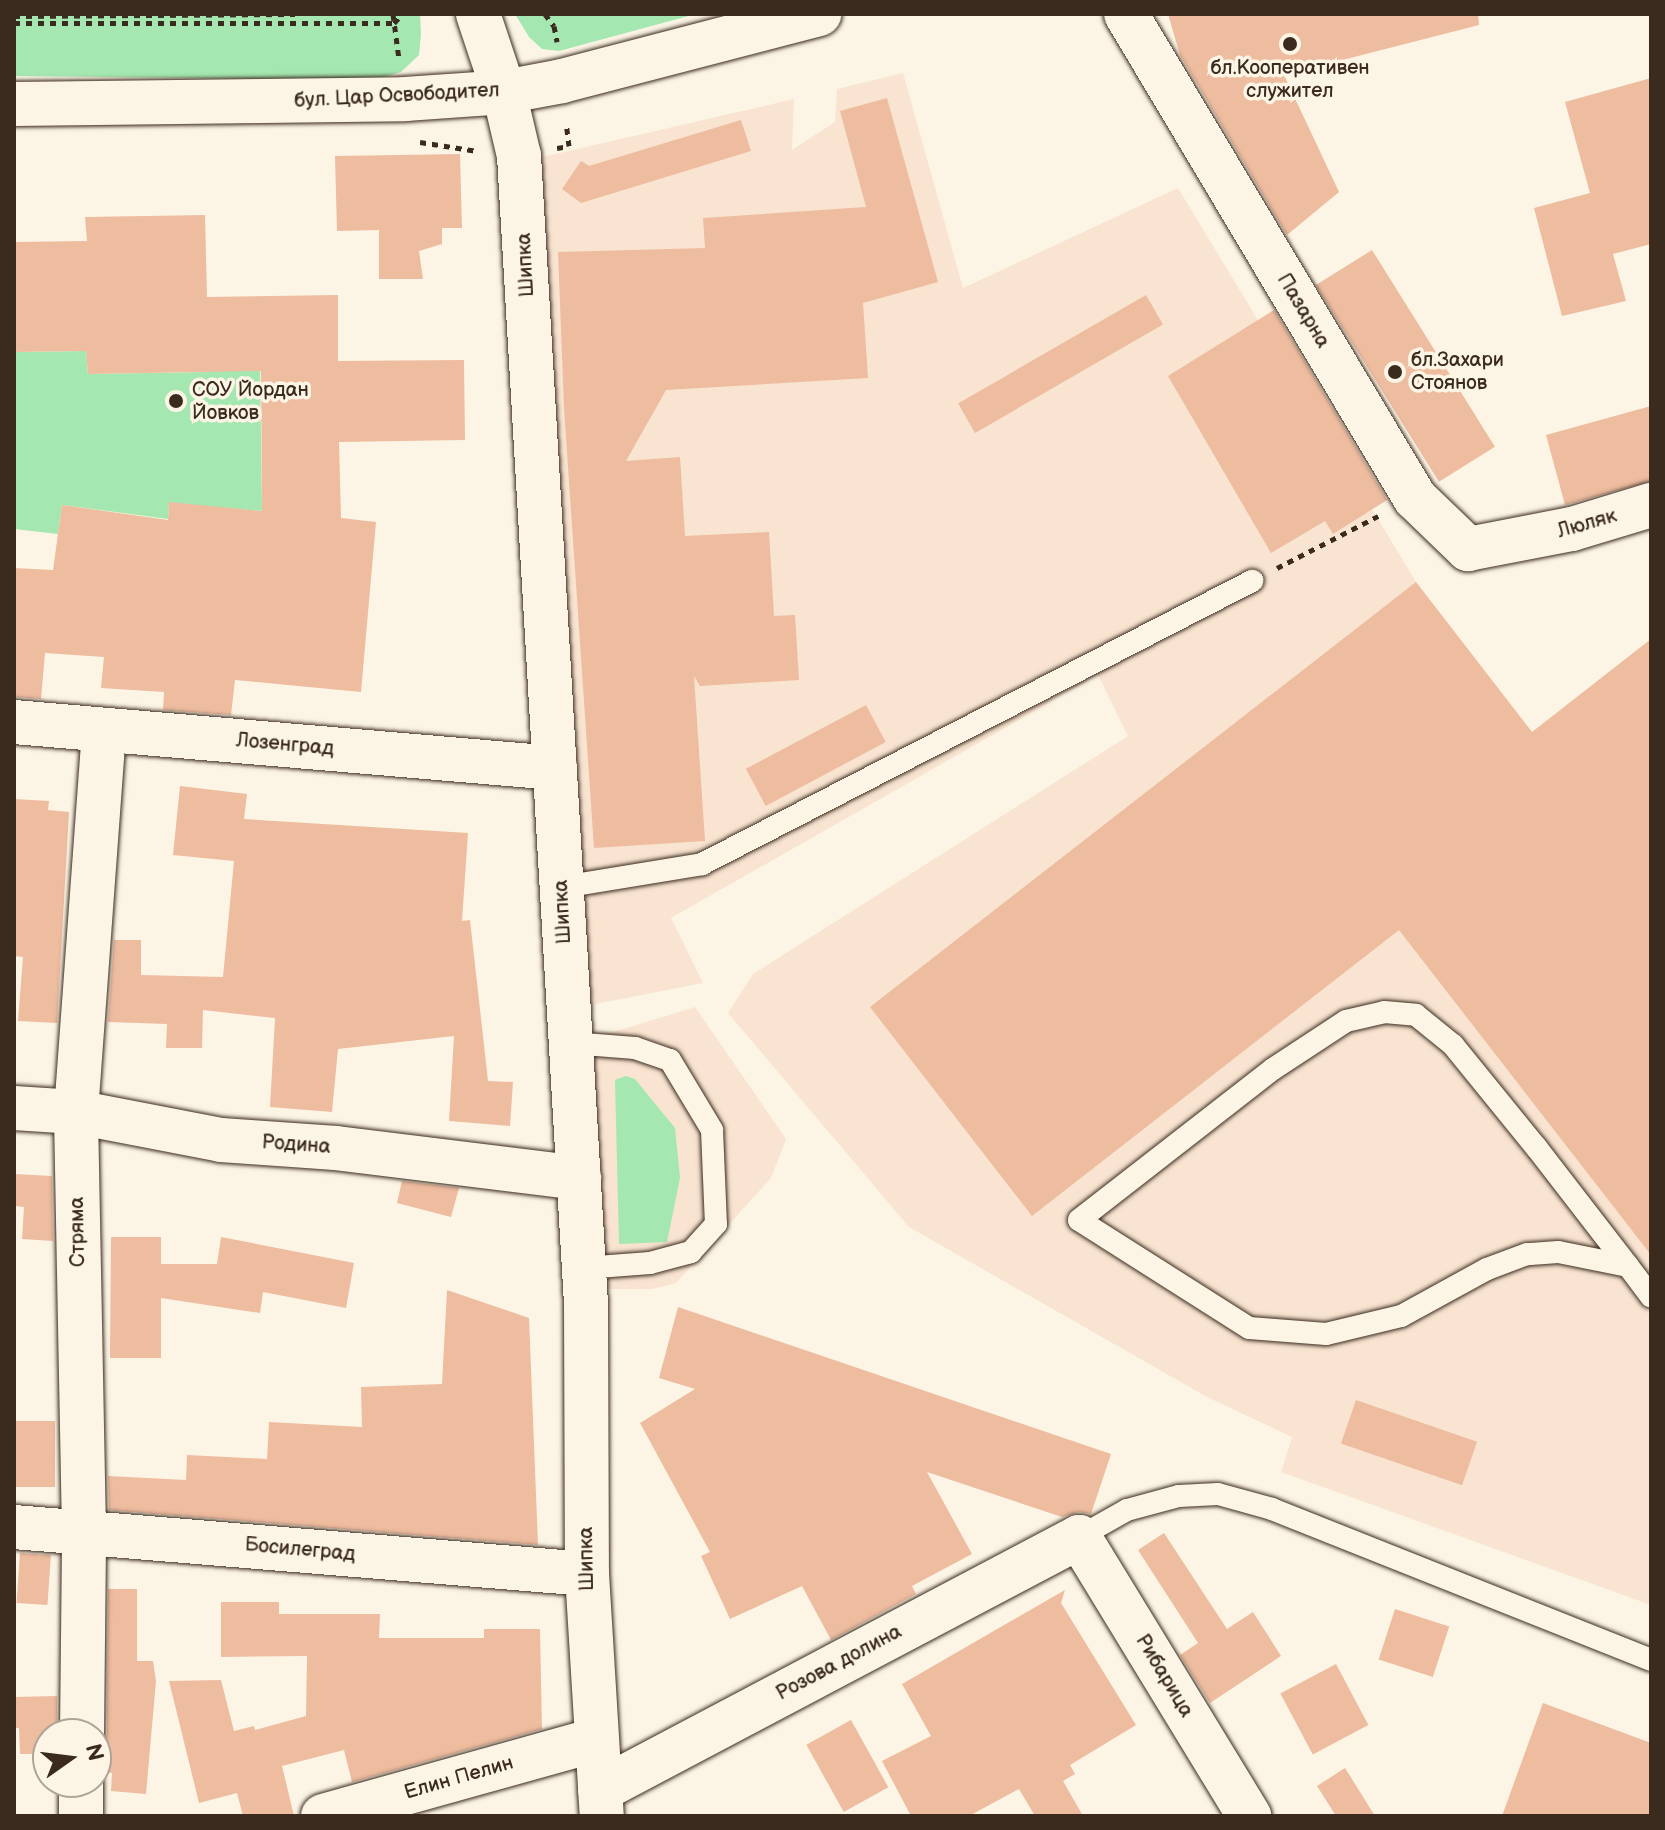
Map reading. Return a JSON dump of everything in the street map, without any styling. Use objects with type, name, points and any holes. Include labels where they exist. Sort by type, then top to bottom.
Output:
[{"type":"street","name":"Шипка","points":[[478,14],[504,92],[519,156],[584,1268],[587,1574],[601,1803]]},
{"type":"street","name":"бул. Цар Освободител","points":[[14,104],[405,99],[504,92],[562,81],[819,14]]},
{"type":"street","name":"Пазарна","points":[[1126,14],[1415,498],[1468,549],[1523,541]]},
{"type":"street","name":"Люляк","points":[[1523,541],[1651,505]]},
{"type":"street","name":"Лозенград","points":[[14,722],[555,768]]},
{"type":"street","name":"Стряма","points":[[82,1718],[84,1532],[76,1112],[104,730]]},
{"type":"street","name":"Родина","points":[[14,1108],[76,1112],[221,1140],[336,1148],[579,1178]]},
{"type":"street","name":"Босилеград","points":[[14,1527],[587,1574]]},
{"type":"street","name":"Розова долина","points":[[601,1803],[1079,1537]]},
{"type":"street","name":"Рибарица","points":[[1079,1537],[1249,1816]]},
{"type":"street","name":"Елин Пелин","points":[[323,1816],[595,1740]]},
{"type":"lane","points":[[562,887],[702,864],[1252,581]]},
{"type":"lane","points":[[1628,1266],[1558,1252],[1527,1254],[1487,1269],[1401,1316],[1326,1334],[1249,1328],[1079,1220],[1273,1069],[1346,1021],[1384,1012],[1416,1015],[1453,1045],[1628,1266],[1651,1296]]},
{"type":"lane","points":[[571,1043],[635,1048],[670,1060],[712,1130],[716,1224],[691,1252],[650,1263],[584,1268]]},
{"type":"lane","points":[[1079,1537],[1127,1510],[1179,1496],[1218,1494],[1272,1509],[1651,1660]]},
{"type":"path","points":[[14,16],[295,14]]},
{"type":"path","points":[[393,14],[398,55]]},
{"type":"path","points":[[14,23],[394,23],[402,14]]},
{"type":"path","points":[[545,14],[554,26]]},
{"type":"path","points":[[1252,581],[1415,498]]},
{"type":"shaded area","points":[[903,73],[963,288],[1178,188],[1416,582],[1624,851],[1651,830],[1651,1605],[1281,1472],[1292,1437],[1207,1397],[909,1227],[728,1013],[753,974],[1128,736],[1098,675],[671,918],[703,983],[575,1008],[525,161],[794,99],[792,150],[835,122],[837,89]]},
{"type":"shaded area","points":[[695,1007],[786,1139],[771,1178],[676,1283],[652,1289],[593,1289],[578,1034],[610,1033]]},
{"type":"green space","points":[[14,14],[420,14],[421,34],[419,55],[401,72],[374,80],[14,76]]},
{"type":"green space","points":[[515,14],[696,14],[559,51],[542,49],[529,37]]},
{"type":"green space","points":[[86,351],[88,374],[208,372],[260,360],[262,511],[169,503],[168,519],[62,505],[58,534],[14,529],[14,352]]},
{"type":"green space","points":[[626,1076],[635,1079],[675,1128],[680,1178],[667,1242],[619,1244],[615,1080]]},
{"type":"building","points":[[1168,14],[1478,14],[1479,25],[1284,75],[1339,192],[1287,235],[1180,55]]},
{"type":"building","points":[[1651,78],[1651,244],[1613,254],[1626,301],[1562,316],[1534,208],[1590,193],[1565,102]]},
{"type":"building","points":[[887,98],[938,282],[863,303],[868,378],[666,390],[626,461],[680,457],[685,536],[769,532],[774,616],[795,615],[799,680],[700,686],[694,676],[705,841],[594,848],[564,408],[558,252],[705,248],[703,218],[866,207],[840,111]]},
{"type":"building","points":[[741,120],[751,151],[581,203],[562,189],[581,161],[589,166]]},
{"type":"building","points":[[460,154],[462,228],[442,228],[442,244],[419,251],[423,279],[379,279],[379,230],[337,231],[335,156]]},
{"type":"building","points":[[205,215],[207,297],[338,295],[338,361],[464,360],[465,440],[339,442],[341,518],[376,522],[361,692],[235,680],[231,715],[163,710],[164,692],[101,688],[104,657],[45,653],[41,699],[14,697],[14,568],[53,570],[62,505],[168,520],[169,502],[262,511],[261,371],[88,374],[86,351],[14,352],[14,242],[87,241],[85,217]]},
{"type":"building","name":"бл.Захари Стоянов","points":[[1372,250],[1495,447],[1439,482],[1316,285]]},
{"type":"building","points":[[1146,295],[1163,324],[975,433],[958,404]]},
{"type":"building","points":[[1274,310],[1387,500],[1333,534],[1325,521],[1271,553],[1168,376]]},
{"type":"building","points":[[1651,406],[1651,481],[1565,505],[1546,435]]},
{"type":"building","points":[[1416,582],[1532,732],[1651,639],[1651,1255],[1399,930],[1032,1216],[870,1007]]},
{"type":"building","points":[[866,705],[886,742],[766,806],[746,769]]},
{"type":"building","points":[[180,786],[247,794],[244,819],[468,833],[462,921],[470,920],[488,1081],[513,1082],[510,1126],[449,1121],[454,1036],[338,1049],[332,1112],[270,1107],[275,1018],[203,1010],[202,1048],[166,1048],[167,1024],[108,1022],[114,940],[141,940],[141,975],[223,977],[234,861],[173,855]]},
{"type":"building","points":[[14,799],[49,801],[48,810],[69,812],[57,1023],[18,1021],[23,957],[14,956]]},
{"type":"building","points":[[14,1174],[52,1176],[53,1241],[22,1239],[24,1207],[14,1206]]},
{"type":"building","points":[[402,1181],[459,1188],[451,1217],[397,1203]]},
{"type":"building","points":[[111,1237],[161,1237],[161,1264],[217,1264],[221,1237],[354,1263],[346,1308],[263,1292],[260,1313],[161,1298],[161,1358],[110,1358]]},
{"type":"building","points":[[447,1290],[529,1318],[538,1545],[109,1510],[108,1476],[186,1480],[187,1455],[267,1459],[269,1422],[362,1427],[361,1387],[442,1384]]},
{"type":"building","points":[[678,1307],[1111,1454],[1091,1514],[1079,1512],[1062,1517],[927,1472],[972,1554],[912,1586],[916,1594],[831,1640],[802,1586],[730,1619],[701,1556],[710,1552],[640,1423],[695,1389],[659,1378]]},
{"type":"building","points":[[1356,1400],[1477,1442],[1462,1485],[1341,1443]]},
{"type":"building","points":[[14,1421],[55,1421],[55,1487],[14,1487]]},
{"type":"building","points":[[1164,1533],[1227,1629],[1253,1612],[1281,1656],[1210,1703],[1180,1655],[1198,1643],[1138,1550]]},
{"type":"building","points":[[20,1553],[51,1555],[47,1605],[17,1603]]},
{"type":"building","points":[[108,1589],[137,1589],[137,1661],[153,1661],[156,1681],[146,1794],[112,1791],[112,1718],[107,1718]]},
{"type":"building","points":[[1065,1590],[1061,1603],[1136,1725],[1070,1765],[1075,1774],[1063,1781],[1083,1816],[1035,1816],[1019,1789],[969,1816],[911,1816],[882,1761],[931,1736],[902,1684]]},
{"type":"building","points":[[221,1602],[279,1602],[279,1614],[380,1614],[379,1638],[484,1638],[484,1629],[540,1629],[542,1729],[352,1782],[344,1750],[282,1766],[294,1816],[243,1816],[237,1793],[199,1803],[169,1681],[221,1680],[234,1731],[254,1726],[255,1730],[306,1716],[307,1656],[221,1657]]},
{"type":"building","points":[[1395,1609],[1449,1627],[1433,1677],[1379,1659]]},
{"type":"building","points":[[1336,1664],[1368,1725],[1313,1755],[1280,1694]]},
{"type":"building","points":[[57,1696],[57,1718],[32,1718],[32,1754],[20,1754],[19,1728],[14,1728],[14,1697]]},
{"type":"building","points":[[1543,1703],[1651,1743],[1651,1816],[1502,1816]]},
{"type":"building","points":[[851,1720],[888,1787],[844,1812],[806,1745]]},
{"type":"building","points":[[1345,1768],[1375,1816],[1336,1816],[1317,1786]]},
{"type":"place","name":"бл.Кооперативен служител","points":[[1290,44]]},
{"type":"place","name":"бл.Захари Стоянов","points":[[1395,372]]},
{"type":"place","name":"СОУ Йордан Йовков","points":[[176,401]]}]
